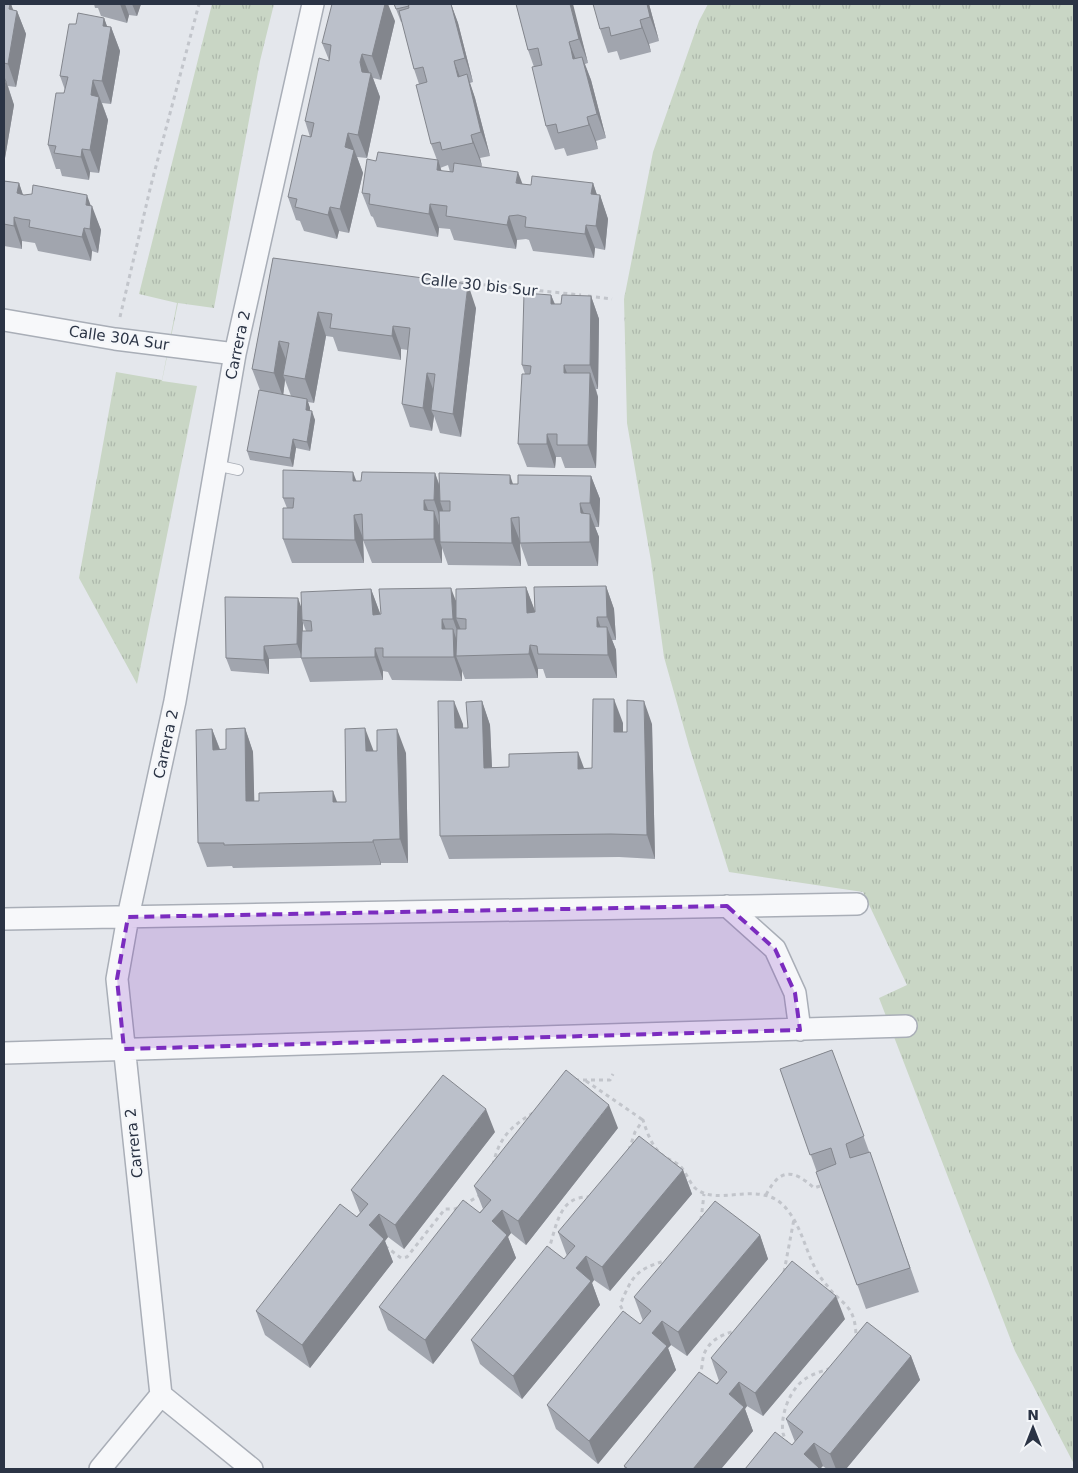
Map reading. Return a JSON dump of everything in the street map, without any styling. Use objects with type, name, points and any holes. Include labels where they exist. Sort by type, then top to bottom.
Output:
[{"type":"street","name":"Carrera 2","points":[[161,1395],[117,979],[128,916],[175,701],[235,354],[312,4]]},
{"type":"street","name":"Calle 30A Sur","points":[[4,320],[115,339],[235,354]]},
{"type":"street","points":[[4,919],[857,904]]},
{"type":"street","points":[[727,906],[775,949],[795,993],[800,1030]]},
{"type":"street","points":[[4,1053],[906,1026]]},
{"type":"street","points":[[100,1469],[161,1395],[252,1469]]},
{"type":"lane","points":[[215,465],[238,470]]},
{"type":"path","points":[[115,339],[151,185],[199,4]]},
{"type":"path","name":"Calle 30 bis Sur","points":[[427,279],[612,299]]},
{"type":"path","points":[[572,1080],[610,1080],[613,1074]]},
{"type":"path","points":[[585,1080],[643,1120],[648,1136],[661,1154],[680,1165],[694,1188],[704,1193],[766,1195],[782,1204],[794,1218],[816,1270],[832,1292],[850,1310],[856,1328],[856,1342]]},
{"type":"path","points":[[491,1172],[496,1151],[502,1138],[515,1124],[536,1111]]},
{"type":"path","points":[[627,1158],[635,1132],[643,1120]]},
{"type":"path","points":[[766,1195],[772,1183],[781,1176],[793,1174],[807,1181],[814,1188],[823,1185]]},
{"type":"path","points":[[383,1244],[401,1258],[407,1257],[445,1208],[455,1209],[474,1200],[483,1192]]},
{"type":"path","points":[[700,1228],[704,1193]]},
{"type":"path","points":[[548,1253],[558,1220],[565,1207],[577,1198],[597,1196]]},
{"type":"path","points":[[464,1205],[471,1212]]},
{"type":"path","points":[[783,1278],[794,1218]]},
{"type":"path","points":[[630,1322],[620,1305],[630,1284],[637,1273],[649,1266],[668,1260]]},
{"type":"path","points":[[698,1382],[702,1371],[704,1355],[710,1343],[723,1334],[740,1330]]},
{"type":"path","points":[[788,1447],[783,1433],[782,1420],[794,1389],[805,1378],[835,1366]]},
{"type":"highlighted area","points":[[727,906],[775,949],[795,993],[800,1030],[124,1049],[117,979],[128,917]]},
{"type":"green space","points":[[212,4],[274,4],[260,61],[214,308],[178,303],[162,381],[197,386],[137,684],[79,578],[116,372],[162,380],[177,303],[139,294]]},
{"type":"green space","points":[[708,4],[1074,4],[1074,1464],[1015,1351],[879,998],[907,985],[863,892],[729,872],[689,746],[664,657],[651,561],[627,423],[624,299],[653,152],[699,21]]},
{"type":"building","points":[[4,4],[10,4],[9,9],[17,11],[8,64],[4,63]]},
{"type":"building","points":[[332,4],[385,4],[372,56],[362,54],[360,62],[362,72],[371,73],[358,135],[348,133],[345,147],[354,150],[340,209],[330,207],[328,215],[295,207],[297,199],[288,197],[302,135],[311,137],[314,123],[305,121],[319,58],[329,61],[331,45],[322,43]]},
{"type":"building","points":[[394,4],[408,4],[409,6],[396,9]]},
{"type":"building","points":[[408,4],[451,4],[465,58],[454,61],[458,77],[467,74],[481,132],[471,135],[473,143],[442,150],[440,142],[431,144],[416,85],[427,82],[423,67],[414,69],[399,11],[409,8]]},
{"type":"building","points":[[516,4],[570,4],[579,39],[569,42],[573,59],[582,57],[597,114],[587,117],[589,125],[558,133],[556,124],[546,126],[532,67],[542,65],[538,48],[528,50]]},
{"type":"building","points":[[593,4],[647,4],[650,17],[640,20],[642,28],[611,36],[609,27],[600,29]]},
{"type":"building","points":[[78,13],[104,18],[103,26],[111,27],[102,81],[93,80],[91,95],[99,97],[90,150],[82,149],[81,157],[54,153],[56,146],[48,145],[56,93],[64,93],[68,77],[60,76],[69,24],[76,24]]},
{"type":"building","points":[[378,152],[438,160],[437,170],[444,171],[453,172],[454,163],[518,172],[516,183],[522,184],[531,185],[532,176],[593,183],[591,194],[600,195],[596,226],[586,225],[585,234],[525,227],[526,217],[518,215],[509,216],[507,225],[446,216],[447,206],[430,204],[429,214],[369,204],[370,194],[362,193],[367,159],[376,161]]},
{"type":"building","points":[[4,181],[19,183],[17,193],[24,195],[32,194],[33,185],[87,195],[86,205],[92,206],[90,229],[84,228],[82,237],[29,227],[30,220],[14,217],[14,226],[4,224]]},
{"type":"building","points":[[273,258],[468,284],[453,414],[431,410],[435,374],[427,373],[423,408],[402,404],[410,328],[393,326],[392,336],[330,328],[332,314],[318,312],[305,379],[283,375],[289,343],[279,341],[274,373],[252,369]]},
{"type":"building","points":[[524,293],[551,295],[551,304],[561,304],[562,295],[591,296],[590,365],[564,365],[564,373],[590,373],[588,445],[557,445],[557,434],[547,434],[547,444],[518,444],[522,374],[530,374],[531,366],[522,365]]},
{"type":"building","points":[[259,390],[307,399],[306,410],[312,411],[307,442],[293,439],[290,458],[247,451]]},
{"type":"building","points":[[283,470],[353,472],[353,481],[361,481],[362,472],[435,473],[434,500],[424,500],[424,510],[434,511],[434,539],[363,540],[362,514],[354,515],[355,540],[283,539],[283,508],[293,508],[294,498],[283,498]]},
{"type":"building","points":[[439,473],[510,475],[510,484],[518,484],[518,475],[591,476],[590,503],[580,503],[581,513],[590,514],[590,542],[520,543],[519,517],[511,518],[512,543],[440,542],[439,511],[450,511],[450,501],[440,501]]},
{"type":"building","points":[[606,586],[607,617],[597,617],[597,627],[607,627],[608,655],[538,654],[537,646],[530,645],[529,654],[456,656],[457,629],[466,629],[466,619],[456,618],[456,589],[526,587],[527,613],[535,612],[534,587]]},
{"type":"building","points":[[451,588],[453,619],[442,619],[442,629],[453,629],[454,657],[383,657],[383,648],[375,648],[375,657],[301,658],[302,631],[312,631],[311,621],[302,620],[301,592],[371,589],[373,615],[381,614],[379,589]]},
{"type":"building","points":[[225,597],[298,598],[297,644],[264,646],[264,660],[226,658]]},
{"type":"building","points":[[593,699],[614,699],[614,732],[627,732],[627,700],[644,701],[647,835],[440,836],[438,701],[454,701],[455,728],[468,728],[466,702],[482,701],[484,768],[509,767],[509,754],[578,752],[578,769],[592,768]]},
{"type":"building","points":[[245,728],[246,801],[259,801],[259,793],[333,791],[333,802],[346,802],[345,729],[365,728],[366,751],[377,751],[377,730],[397,729],[400,839],[373,840],[373,842],[224,845],[224,843],[198,843],[196,730],[212,729],[213,750],[226,749],[226,729]]},
{"type":"building","points":[[832,1050],[864,1136],[846,1144],[850,1158],[870,1152],[910,1268],[857,1285],[816,1172],[836,1164],[831,1148],[810,1155],[780,1069]]},
{"type":"building","points":[[566,1070],[609,1105],[518,1221],[502,1210],[492,1221],[507,1235],[425,1340],[379,1307],[463,1200],[480,1213],[491,1200],[474,1186]]},
{"type":"building","points":[[443,1075],[486,1109],[395,1225],[379,1214],[369,1225],[384,1239],[302,1345],[256,1311],[340,1204],[357,1217],[368,1204],[351,1190]]},
{"type":"building","points":[[639,1136],[683,1170],[602,1267],[586,1256],[576,1268],[591,1281],[513,1376],[471,1340],[547,1246],[564,1259],[575,1246],[558,1232]]},
{"type":"building","points":[[715,1201],[760,1235],[678,1332],[662,1321],[652,1333],[667,1346],[589,1441],[547,1405],[623,1311],[640,1324],[651,1311],[634,1297]]},
{"type":"building","points":[[792,1261],[836,1296],[755,1393],[739,1382],[729,1394],[744,1407],[693,1469],[628,1469],[624,1466],[699,1372],[717,1384],[727,1372],[711,1358]]},
{"type":"building","points":[[867,1322],[911,1356],[830,1454],[814,1443],[804,1454],[819,1468],[745,1469],[775,1432],[792,1445],[803,1432],[786,1419]]}]
